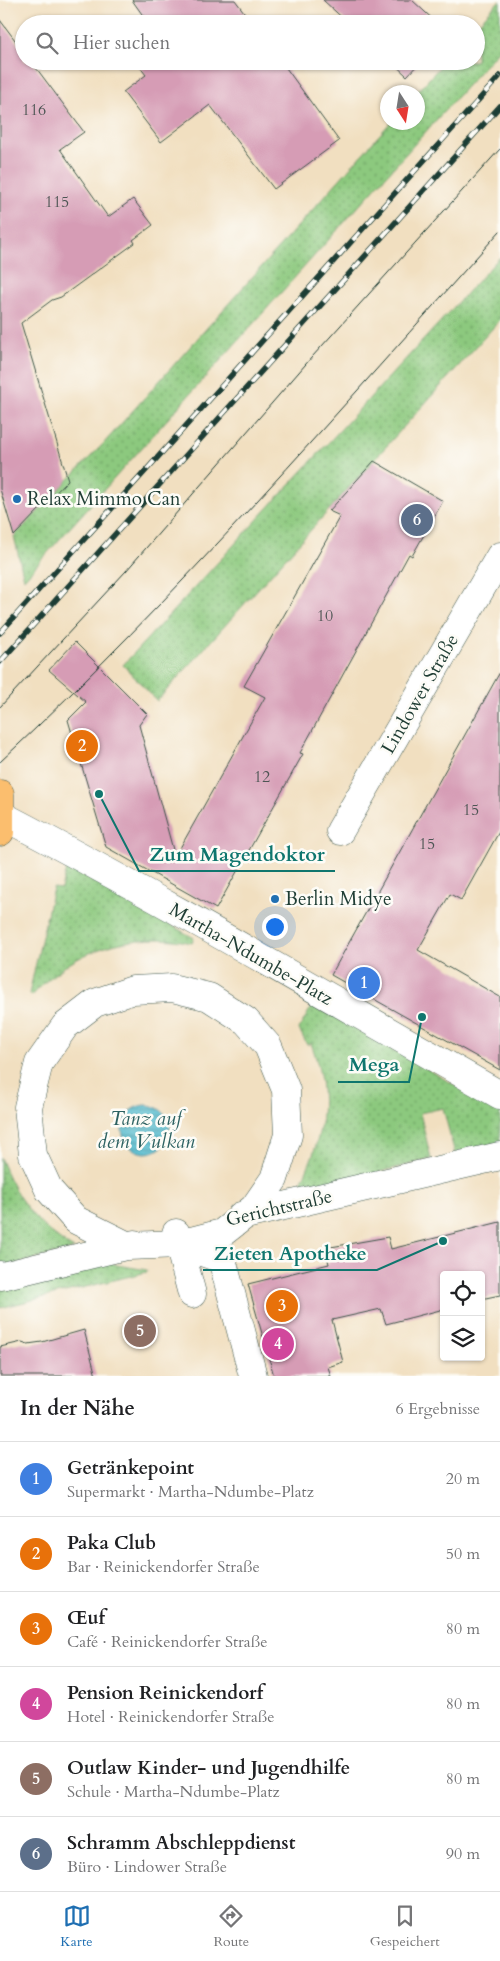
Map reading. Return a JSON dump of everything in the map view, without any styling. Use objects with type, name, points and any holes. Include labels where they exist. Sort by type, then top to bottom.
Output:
[{"type":"street","name":"Lindower Straße","points":[[340,831],[500,556]]},
{"type":"street","name":"Martha-Ndumbe-Platz","points":[[0,814],[199,924],[500,1095]]},
{"type":"street","points":[[0,1275],[128,1246],[222,1232],[254,1208],[274,1180],[288,1135],[286,1090],[268,1046],[246,1020],[209,997],[172,988],[133,990],[95,1003],[66,1026],[40,1063],[28,1107],[33,1155],[49,1190],[76,1220],[128,1246]]},
{"type":"street","name":"Gerichtstraße","points":[[244,1216],[500,1156]]},
{"type":"street","points":[[178,1238],[192,1294]]},
{"type":"street","points":[[178,1238],[222,1259],[253,1376]]},
{"type":"green space","points":[[500,0],[500,49],[485,66],[485,16]]},
{"type":"green space","points":[[437,70],[481,70],[24,579],[14,536],[104,443],[384,130],[425,130],[425,85],[423,85]]},
{"type":"green space","points":[[500,257],[500,320],[157,701],[123,665]]},
{"type":"green space","points":[[67,866],[194,938],[192,943],[148,939],[105,947],[65,966],[47,980],[32,996],[29,994],[53,888],[61,889]]},
{"type":"green space","points":[[313,1004],[500,1111],[500,1143],[455,1154],[443,1108],[420,1113],[431,1159],[296,1193],[313,1155],[322,1120],[323,1102],[317,1064],[311,1043],[307,1045],[299,1029]]},
{"type":"green space","points":[[0,1157],[12,1185],[29,1210],[49,1231],[74,1249],[2,1267],[0,1262]]},
{"type":"green space","points":[[102,1259],[117,1265],[147,1270],[147,1272],[0,1308],[0,1285]]},
{"type":"water","name":"Tanz auf dem Vulkan","points":[[141,1105],[151,1105],[163,1112],[170,1124],[170,1134],[163,1146],[151,1153],[141,1153],[133,1149],[126,1142],[122,1134],[122,1124],[126,1116],[133,1109]]},
{"type":"building","points":[[132,0],[235,0],[246,15],[143,15]]},
{"type":"building","points":[[323,0],[412,0],[428,15],[339,15]]},
{"type":"building","points":[[0,20],[15,40],[15,70],[38,70],[84,132],[60,149],[108,217],[133,199],[153,225],[133,240],[135,243],[61,297],[52,300],[21,323],[68,480],[14,536],[0,489]]},
{"type":"building","points":[[142,70],[288,70],[339,141],[274,189],[210,105],[161,142],[123,92],[146,75]]},
{"type":"building","points":[[401,70],[413,70],[407,76]]},
{"type":"building","points":[[374,461],[443,501],[412,556],[409,554],[300,753],[303,754],[216,909],[106,847],[68,720],[86,702],[49,670],[75,642],[147,714],[139,725],[175,857],[265,697],[244,686],[340,516],[329,511]]},
{"type":"building","points":[[500,672],[500,830],[461,900],[450,894],[418,950],[500,997],[500,1070],[331,975]]},
{"type":"building","points":[[500,1222],[500,1295],[485,1298],[485,1271],[440,1271],[440,1310],[386,1324],[381,1309],[332,1320],[343,1362],[328,1367],[331,1376],[274,1376],[248,1284],[329,1264],[325,1248],[388,1237],[391,1249]]},
{"type":"building","points":[[84,1330],[96,1376],[0,1376],[0,1347],[22,1342],[28,1344],[42,1342]]},
{"type":"tram line","points":[[0,707],[126,571],[312,357],[500,149]]},
{"type":"tram line","points":[[0,762],[66,699],[194,569],[318,435],[500,231]]},
{"type":"railway","points":[[0,633],[500,76]]},
{"type":"railway","points":[[0,662],[500,106]]},
{"type":"place","name":"Relax Mimmo Can","points":[[17,499]]},
{"type":"place","name":"Schramm Abschleppdienst","points":[[417,520]]},
{"type":"place","name":"Paka Club","points":[[82,746]]},
{"type":"place","name":"Zum Magendoktor","points":[[99,794]]},
{"type":"place","name":"Berlin Midye","points":[[275,899]]},
{"type":"place","name":"Getränkepoint","points":[[364,983]]},
{"type":"place","name":"Mega","points":[[422,1017]]},
{"type":"place","name":"Zieten Apotheke","points":[[443,1241]]},
{"type":"place","name":"Œuf","points":[[282,1306]]},
{"type":"place","name":"Outlaw Kinder- und Jugendhilfe","points":[[140,1331]]},
{"type":"place","name":"Pension Reinickendorf","points":[[278,1344]]}]
